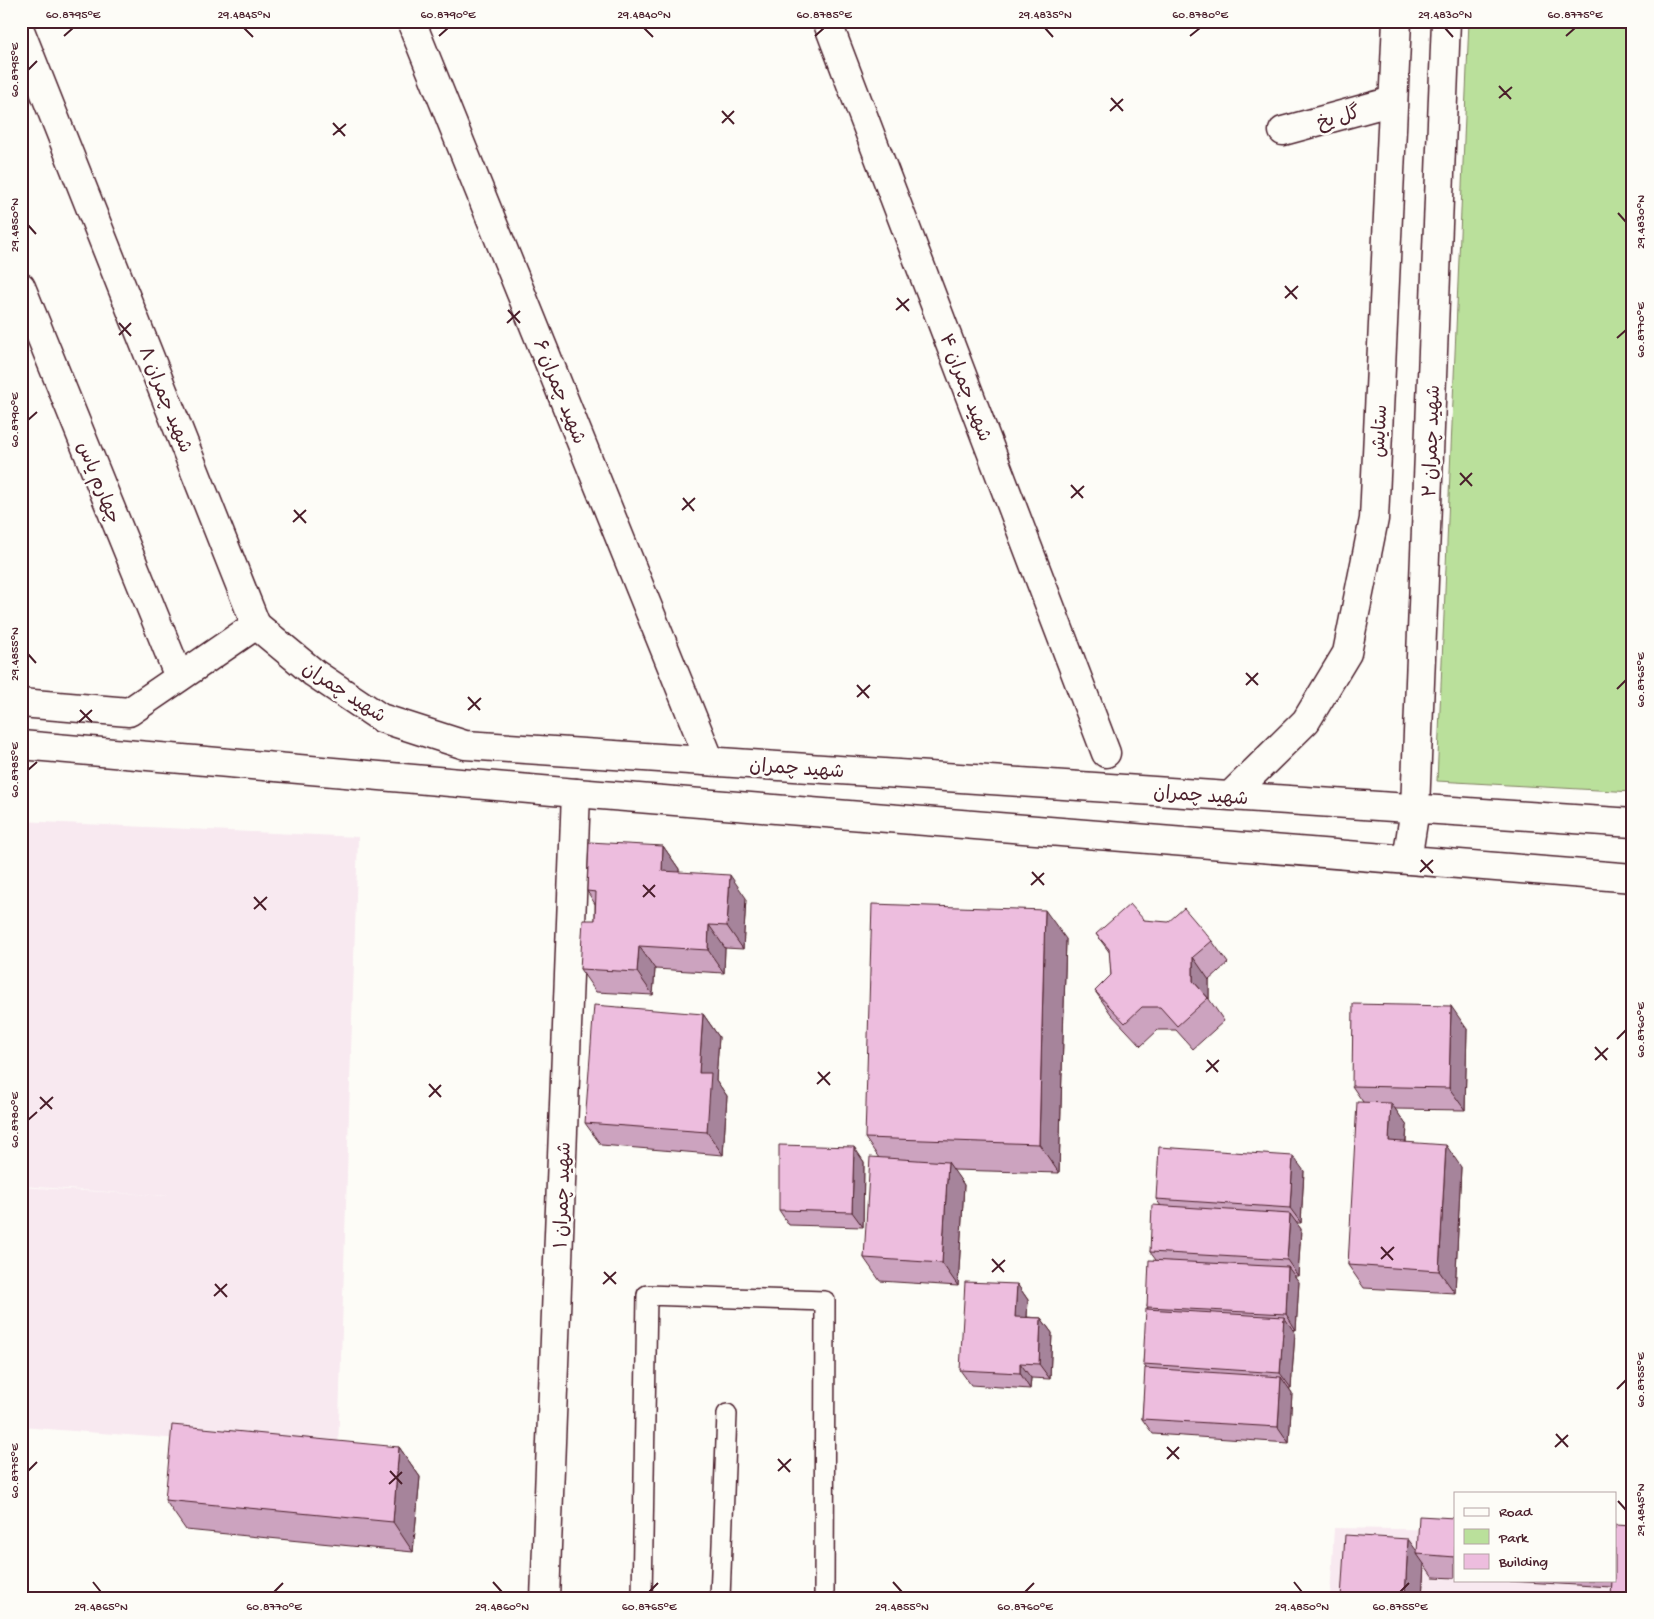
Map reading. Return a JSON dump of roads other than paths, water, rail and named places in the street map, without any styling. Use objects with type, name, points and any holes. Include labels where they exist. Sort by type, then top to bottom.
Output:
[{"type":"street","name":"شهید چمران ۶","points":[[411,21],[710,761]]},
{"type":"street","name":"شهید چمران ۴","points":[[827,21],[1106,753]]},
{"type":"street","name":"ستایش","points":[[1230,796],[1306,721],[1347,653],[1374,519],[1397,21]]},
{"type":"street","name":"شهید چمران ۲","points":[[1407,860],[1415,808],[1446,21]]},
{"type":"street","name":"شهید چمران ۸","points":[[21,33],[256,625]]},
{"type":"street","name":"گل یخ","points":[[1283,131],[1393,101]]},
{"type":"street","name":"چهارم یاس","points":[[21,287],[179,677]]},
{"type":"street","name":"شهید چمران","points":[[256,625],[314,673],[382,718],[465,744],[1633,823]]},
{"type":"street","points":[[21,703],[129,712],[256,625]]},
{"type":"street","points":[[21,745],[576,793],[1633,878]]},
{"type":"street","name":"شهید چمران ۱","points":[[545,1598],[576,793]]},
{"type":"lane","points":[[642,1598],[648,1295],[826,1301],[824,1598]]},
{"type":"lane","points":[[720,1598],[727,1414]]}]
